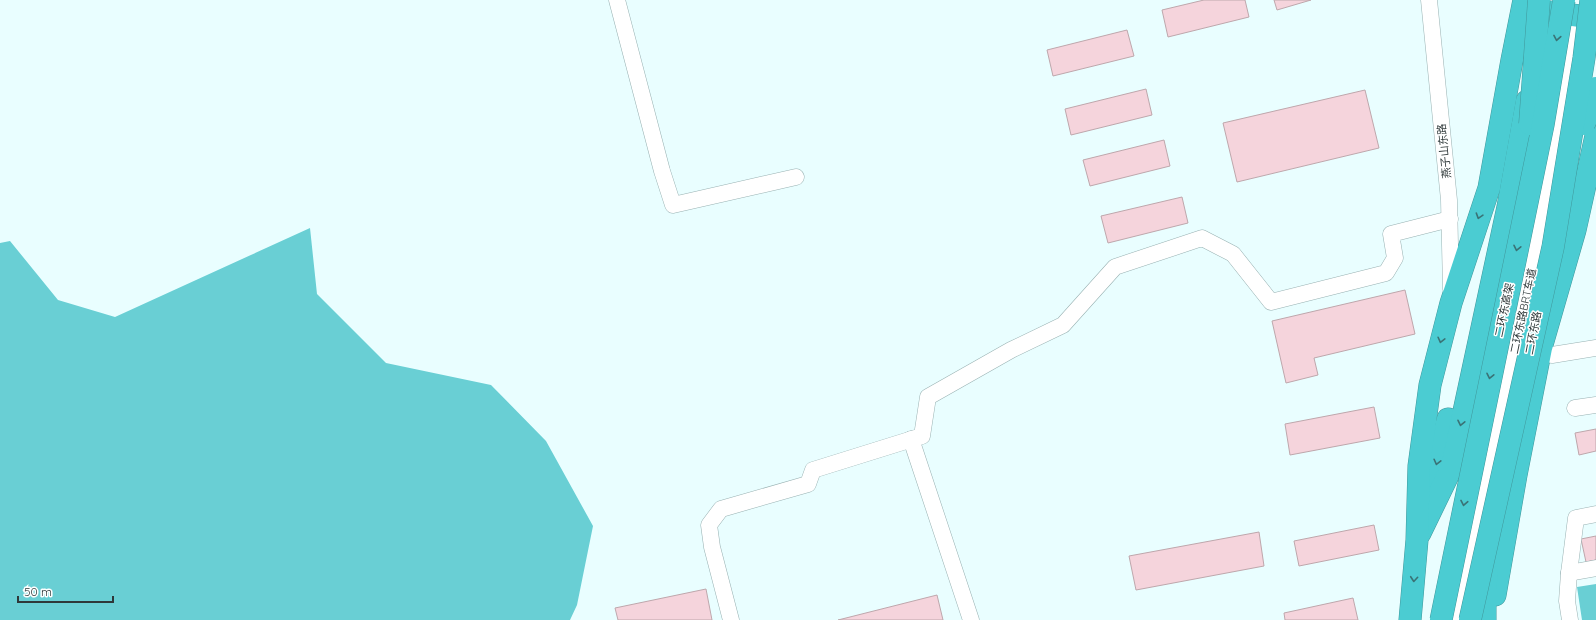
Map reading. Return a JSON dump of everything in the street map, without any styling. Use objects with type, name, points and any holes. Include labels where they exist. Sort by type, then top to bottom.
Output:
[{"type":"highway","name":"二环东高架","points":[[1441,620],[1543,125],[1564,0]]},
{"type":"highway","points":[[1522,225],[1537,2]]},
{"type":"highway","points":[[1470,620],[1553,247],[1584,58],[1587,8],[1537,2]]},
{"type":"highway","points":[[1410,620],[1417,540],[1420,459],[1430,386],[1451,303],[1488,188],[1512,60],[1537,2]]},
{"type":"highway","points":[[1417,540],[1464,351],[1500,192],[1537,2]]},
{"type":"highway","name":"二环东路","points":[[1485,620],[1485,588],[1492,533],[1554,227],[1587,106],[1596,48]]},
{"type":"highway","points":[[1566,167],[1590,110],[1596,88]]},
{"type":"highway","points":[[1490,620],[1516,475],[1542,348],[1575,230],[1596,136]]},
{"type":"highway","name":"二环东路","points":[[1495,620],[1512,570],[1544,386],[1596,172]]},
{"type":"street","points":[[616,0],[662,171],[673,205],[796,177]]},
{"type":"street","name":"燕子山东路","points":[[1429,0],[1450,200],[1451,303]]},
{"type":"street","name":"二环东路BRT车道","points":[[1456,620],[1587,8]]},
{"type":"street","points":[[731,620],[712,546],[709,525],[721,509],[808,484],[813,470],[922,436],[928,397],[1011,350],[1063,325],[1115,267],[1202,238],[1233,254],[1271,302],[1386,273],[1395,258],[1391,234],[1450,219]]},
{"type":"street","points":[[1552,355],[1596,348]]},
{"type":"street","points":[[1575,408],[1596,405]]},
{"type":"street","points":[[911,439],[971,620]]},
{"type":"street","points":[[1566,618],[1569,573],[1576,518],[1596,514]]},
{"type":"street","points":[[1569,573],[1596,568]]},
{"type":"shaded area","points":[[310,228],[317,294],[386,363],[491,385],[546,441],[593,526],[577,605],[570,620],[0,620],[0,243],[10,241],[58,300],[115,317]]},
{"type":"shaded area","points":[[1596,584],[1596,620],[1582,620],[1577,587]]},
{"type":"building","points":[[1204,0],[1245,0],[1249,17],[1168,37],[1162,10]]},
{"type":"building","points":[[1274,0],[1311,0],[1277,10]]},
{"type":"building","points":[[1127,30],[1134,56],[1053,76],[1047,50]]},
{"type":"building","points":[[1146,89],[1152,115],[1071,135],[1065,109]]},
{"type":"building","points":[[1365,90],[1379,148],[1237,182],[1223,123]]},
{"type":"building","points":[[1164,140],[1170,166],[1090,186],[1083,160]]},
{"type":"building","points":[[1182,197],[1188,223],[1108,243],[1101,216]]},
{"type":"building","points":[[1405,290],[1415,334],[1314,358],[1318,375],[1286,383],[1272,321]]},
{"type":"building","points":[[1374,407],[1380,438],[1290,455],[1285,424]]},
{"type":"building","points":[[1596,429],[1596,451],[1579,455],[1575,433]]},
{"type":"building","points":[[1374,525],[1379,550],[1299,566],[1294,541]]},
{"type":"building","points":[[1259,532],[1264,566],[1136,590],[1129,556]]},
{"type":"building","points":[[1596,536],[1596,560],[1586,562],[1581,539]]},
{"type":"building","points":[[706,589],[712,620],[618,620],[615,608]]},
{"type":"building","points":[[937,595],[943,620],[838,620]]},
{"type":"building","points":[[1353,598],[1358,620],[1285,620],[1284,613]]}]
